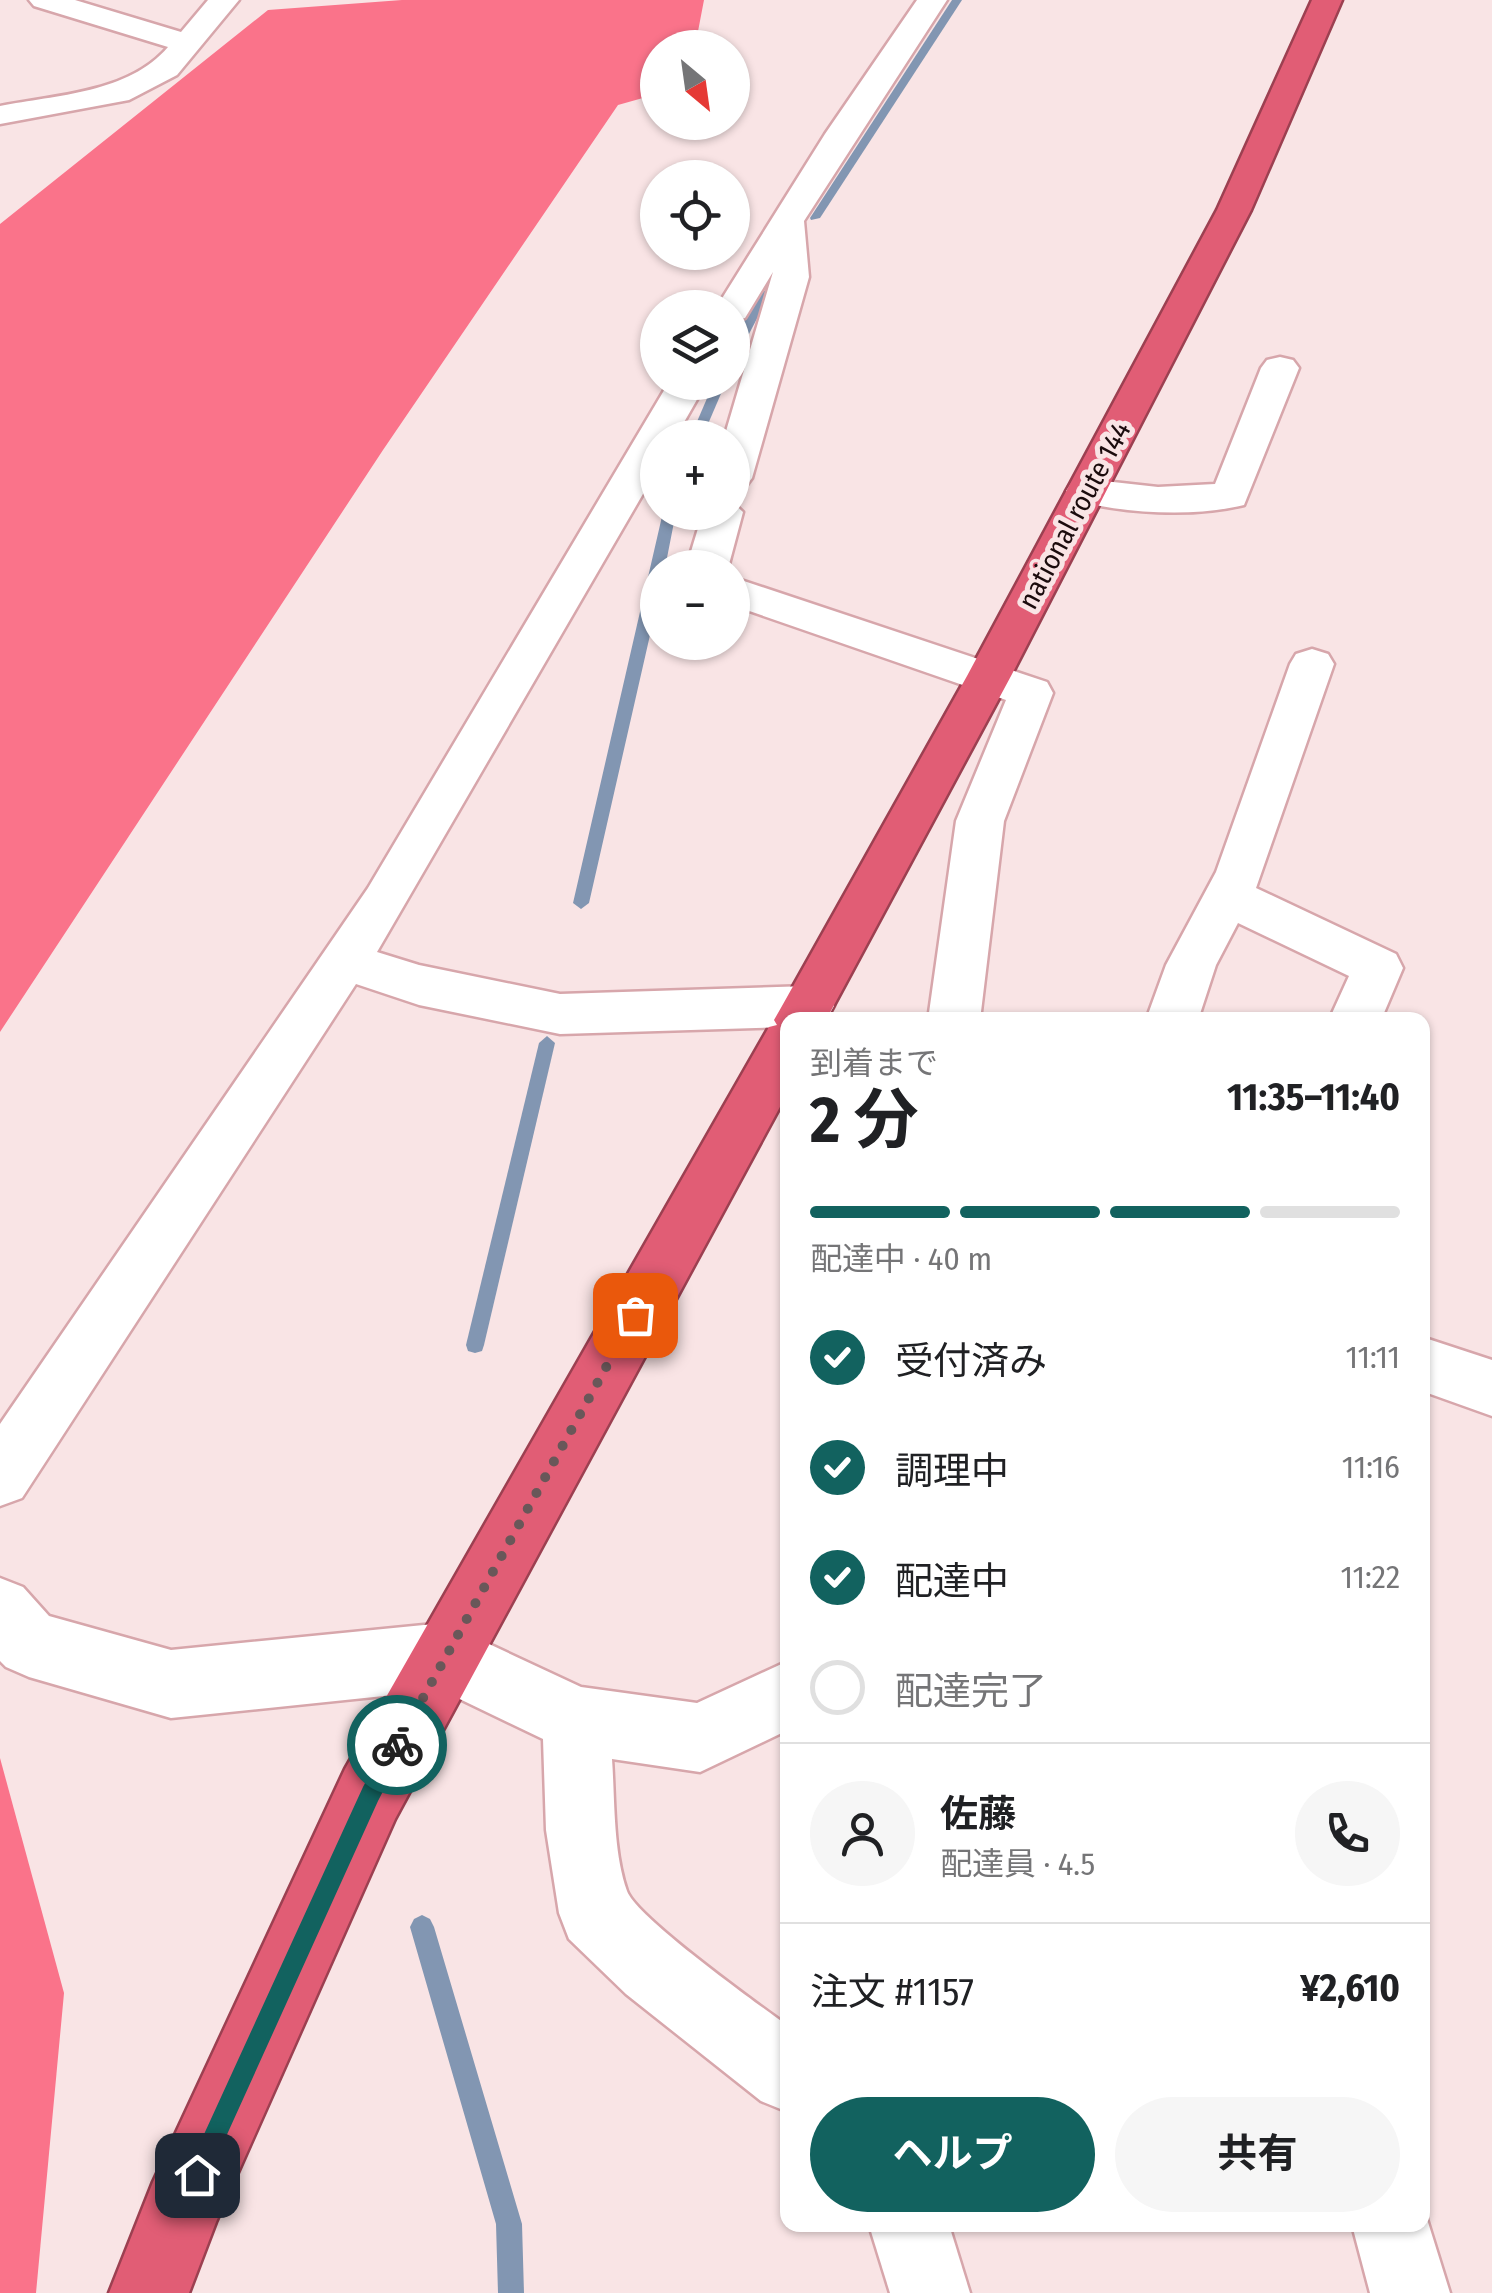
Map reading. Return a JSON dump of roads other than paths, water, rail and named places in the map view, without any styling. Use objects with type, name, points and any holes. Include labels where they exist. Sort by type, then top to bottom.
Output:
[{"type":"highway","name":"national route 144","points":[[804,1012],[990,676],[1234,210],[1327,0]]},
{"type":"highway","name":"national route 144","points":[[149,2293],[182,2210],[370,1794],[780,1054]]},
{"type":"street","points":[[44,0],[190,44]]},
{"type":"street","points":[[0,101],[15,113],[118,94],[166,69],[224,0]]},
{"type":"street","points":[[744,290],[840,134],[932,0]]},
{"type":"street","points":[[749,420],[790,277],[790,216]]},
{"type":"street","points":[[1086,491],[1158,499],[1230,496],[1280,368]]},
{"type":"street","points":[[0,1478],[385,901],[677,400]]},
{"type":"street","points":[[750,596],[1031,693],[980,821],[955,1012]]},
{"type":"street","points":[[1175,1012],[1191,965],[1230,896],[1312,664]]},
{"type":"street","points":[[1230,896],[1378,968],[1359,1012]]},
{"type":"street","points":[[344,961],[419,986],[560,1014],[780,1021]]},
{"type":"street","points":[[1430,1367],[1492,1388]]},
{"type":"street","points":[[0,1610],[29,1644],[171,1684],[444,1656],[576,1720],[700,1738],[780,1698]]},
{"type":"street","points":[[576,1720],[581,1830],[595,1912],[652,1968],[780,2068]]},
{"type":"street","points":[[911,2232],[930,2293]]},
{"type":"street","points":[[1394,2232],[1410,2293]]},
{"type":"waterway","points":[[815,218],[957,0]]},
{"type":"waterway","points":[[750,321],[765,292]]},
{"type":"waterway","points":[[704,420],[712,400]]},
{"type":"waterway","points":[[581,903],[666,530]]},
{"type":"waterway","points":[[475,1345],[547,1043]]},
{"type":"waterway","points":[[422,1927],[509,2224],[511,2293]]}]
